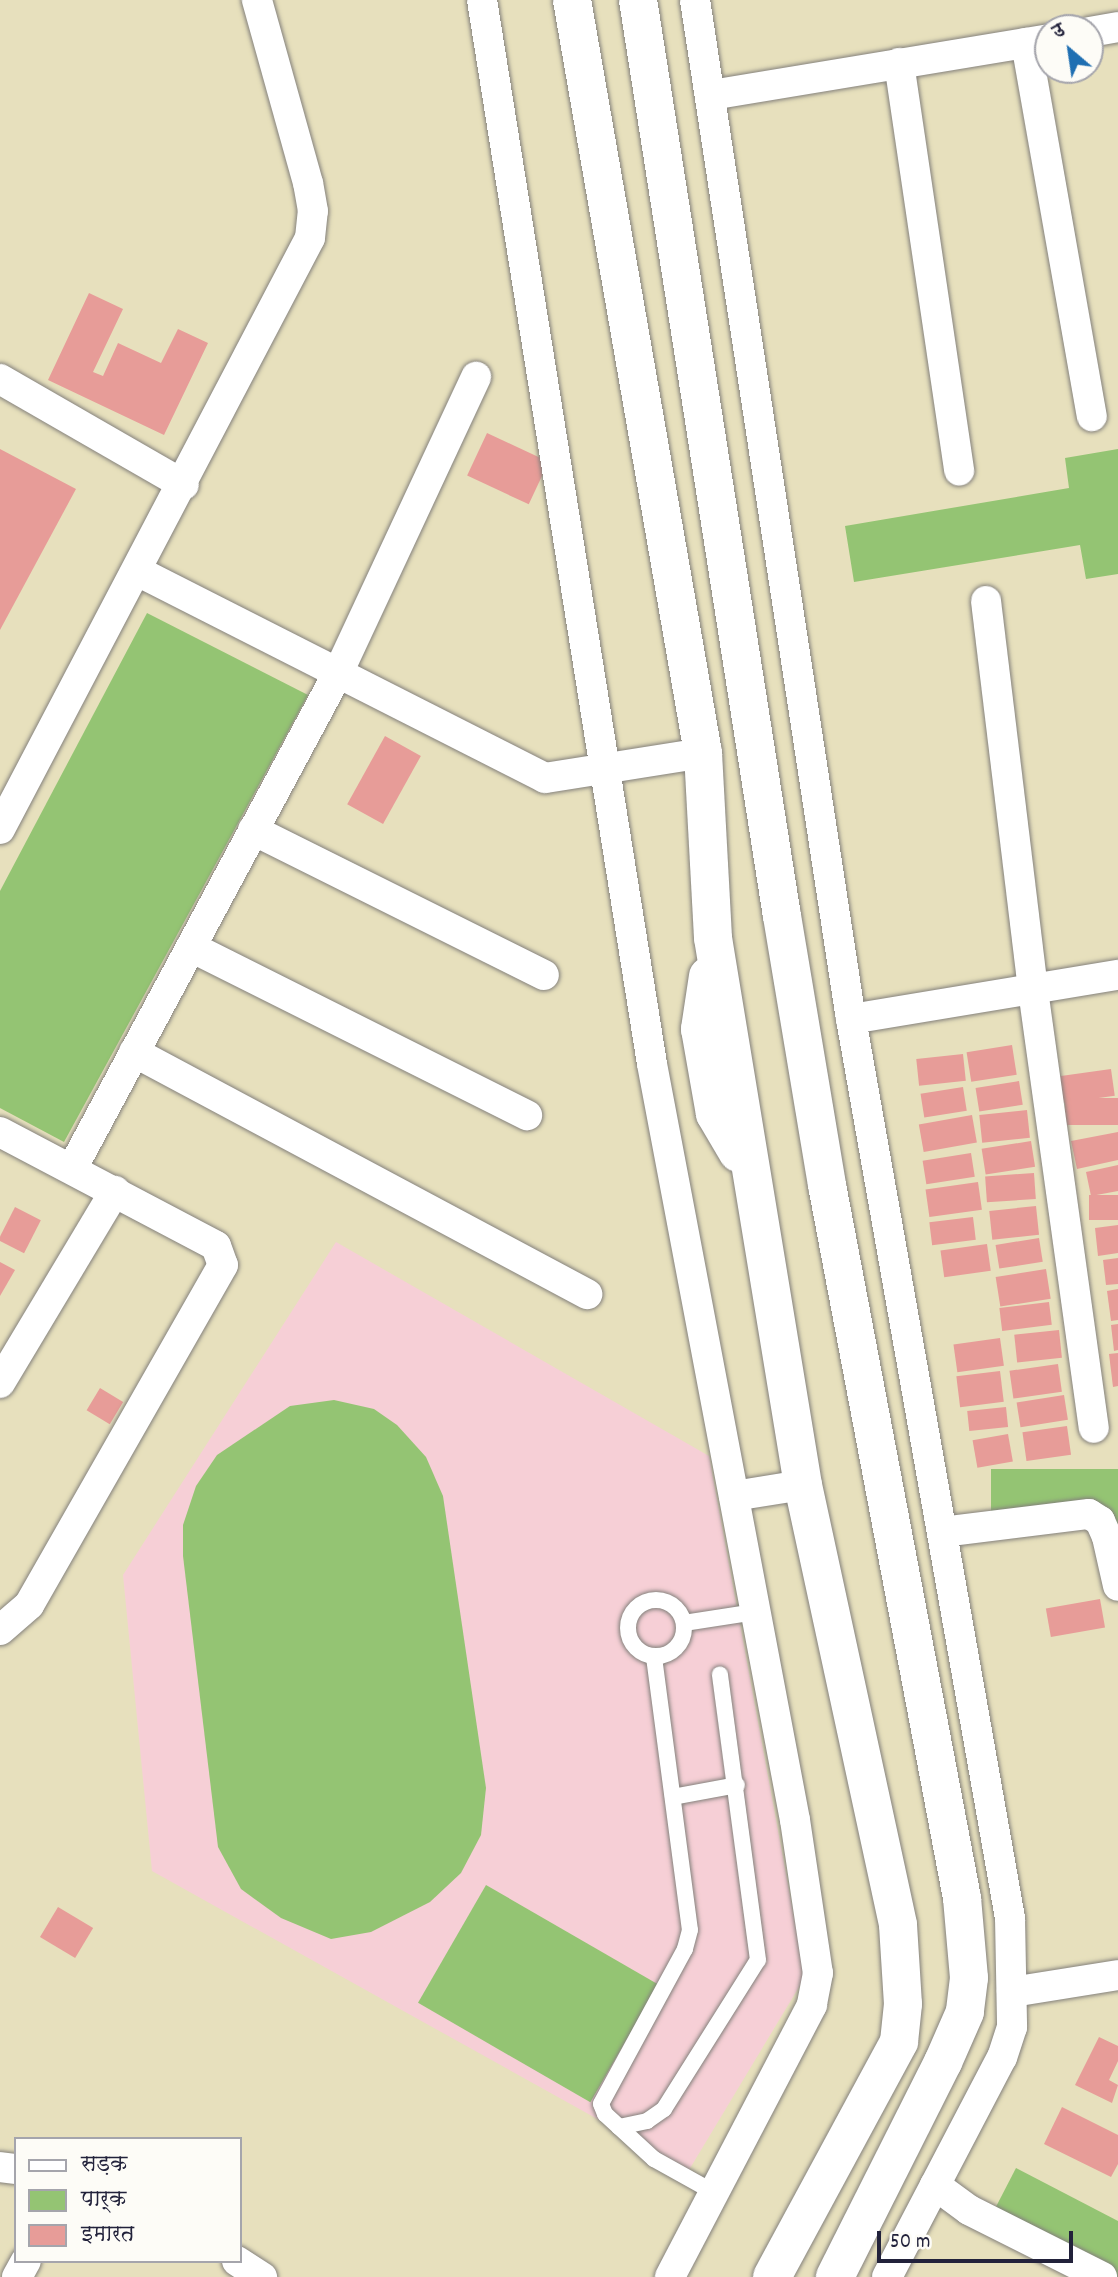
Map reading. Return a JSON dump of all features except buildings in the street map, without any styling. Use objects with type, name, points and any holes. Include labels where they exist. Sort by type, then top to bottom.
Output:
[{"type":"street","points":[[0,829],[139,572],[310,238],[313,211],[308,183],[257,0]]},
{"type":"street","points":[[482,0],[652,1063],[795,1820],[818,1973],[812,2005],[717,2194],[670,2277]]},
{"type":"street","points":[[572,0],[703,753],[713,938],[700,1029],[715,1114],[753,1179],[803,1485],[898,1925],[903,2004],[899,2042],[772,2277]]},
{"type":"street","points":[[638,0],[827,1185],[962,1898],[969,1978],[965,2012],[943,2063],[835,2277]]},
{"type":"street","points":[[695,0],[851,1019],[1010,1918],[1012,2026],[1002,2057],[887,2277]]},
{"type":"street","points":[[710,95],[1034,41]]},
{"type":"street","points":[[899,63],[959,471]]},
{"type":"street","points":[[1043,84],[1092,416]]},
{"type":"street","points":[[73,1167],[338,673],[476,377]]},
{"type":"street","points":[[0,379],[184,485]]},
{"type":"street","points":[[139,572],[545,778],[606,771],[703,753]]},
{"type":"street","points":[[986,601],[1033,990],[1094,1428]]},
{"type":"street","points":[[253,830],[544,975]]},
{"type":"street","points":[[191,947],[527,1115]]},
{"type":"street","points":[[851,1019],[1118,975]]},
{"type":"street","points":[[134,1052],[587,1294]]},
{"type":"street","points":[[0,1132],[73,1167],[216,1247],[223,1265],[29,1605],[0,1630]]},
{"type":"street","points":[[0,1383],[115,1191]]},
{"type":"street","points":[[734,1496],[803,1485]]},
{"type":"street","points":[[942,1532],[1089,1514],[1100,1521],[1107,1537],[1118,1586]]},
{"type":"street","points":[[1012,1992],[1118,1975]]},
{"type":"street","points":[[935,2185],[969,2210],[1102,2277]]},
{"type":"street","points":[[240,2263],[262,2277]]},
{"type":"lane","points":[[653,1657],[675,1649],[684,1623],[677,1609],[663,1600],[651,1600],[634,1610],[627,1628],[631,1643],[653,1657],[690,1930],[685,1949],[603,2098],[605,2114],[659,2163],[717,2194]]},
{"type":"lane","points":[[684,1623],[755,1612]]},
{"type":"lane","points":[[619,2127],[647,2121],[664,2109],[758,1960],[737,1785],[720,1675]]},
{"type":"lane","points":[[673,1797],[737,1785]]},
{"type":"shaded area","points":[[336,1242],[709,1456],[805,1977],[689,2170],[152,1871],[123,1575]]},
{"type":"green space","points":[[1118,449],[1118,574],[1086,579],[1080,545],[854,582],[845,526],[1069,488],[1065,458]]},
{"type":"green space","points":[[147,613],[308,695],[64,1142],[0,1108],[0,891]]},
{"type":"green space","points":[[334,1400],[374,1409],[397,1425],[426,1457],[443,1496],[486,1788],[481,1835],[461,1873],[430,1902],[371,1932],[331,1939],[281,1918],[241,1889],[218,1847],[183,1556],[183,1525],[196,1486],[217,1455],[290,1406]]},
{"type":"green space","points":[[991,1469],[1118,1469],[1118,1527],[991,1527]]},
{"type":"green space","points":[[486,1885],[658,1984],[590,2102],[418,2003]]},
{"type":"green space","points":[[1016,2168],[1118,2221],[1118,2277],[1080,2277],[985,2228]]}]
